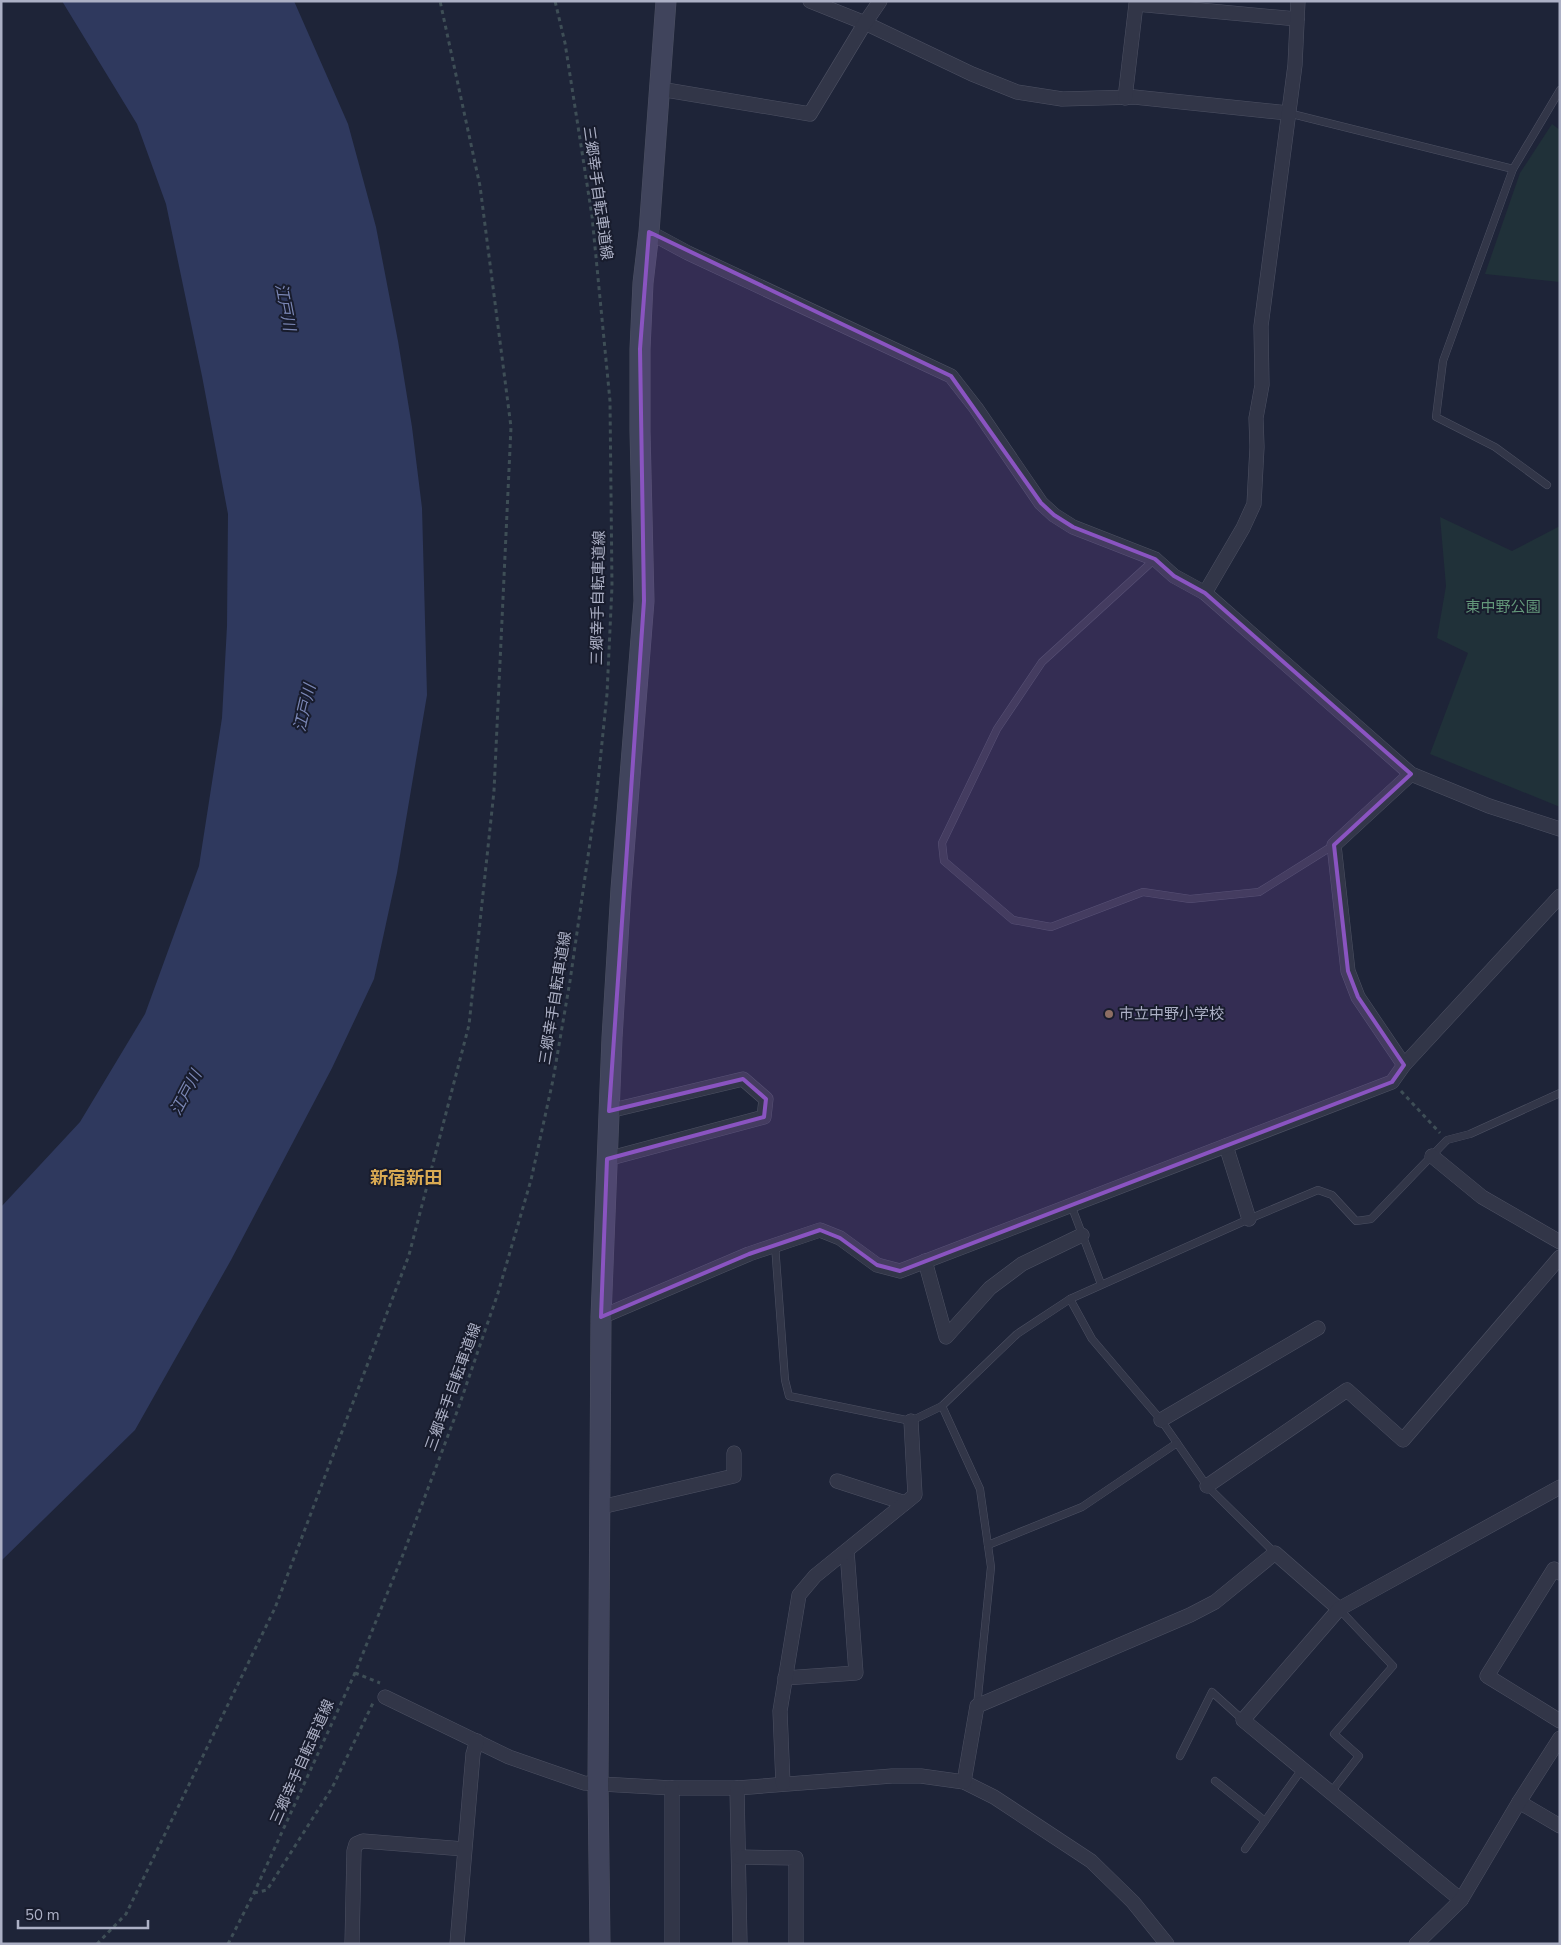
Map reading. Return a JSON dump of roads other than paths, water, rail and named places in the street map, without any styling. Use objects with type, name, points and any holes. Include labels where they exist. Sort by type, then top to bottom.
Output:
[{"type":"street","points":[[600,1944],[598,1783],[601,1317],[609,1111],[621,889],[644,601],[640,349],[643,282],[649,232],[666,1]]},
{"type":"street","points":[[810,1],[865,23],[972,74],[1016,92],[1062,99],[1134,97],[1288,113]]},
{"type":"street","points":[[660,89],[810,114],[880,1]]},
{"type":"street","points":[[1205,593],[1243,528],[1254,504],[1257,447],[1256,418],[1262,385],[1261,326],[1295,65],[1298,1]]},
{"type":"street","points":[[1125,98],[1136,4],[1297,19]]},
{"type":"street","points":[[649,232],[688,254],[951,376],[976,408],[1041,503],[1054,515],[1073,527],[1155,559],[1174,576],[1205,593],[1411,774],[1489,806],[1560,830]]},
{"type":"street","points":[[1404,1065],[1358,997],[1348,972],[1334,845],[1411,774]]},
{"type":"street","points":[[601,1317],[749,1254],[820,1230],[840,1238],[877,1265],[900,1271],[1392,1082],[1404,1065],[1560,896]]},
{"type":"street","points":[[607,1159],[764,1117],[766,1099],[743,1079],[609,1111]]},
{"type":"street","points":[[1226,1146],[1249,1219]]},
{"type":"street","points":[[1432,1156],[1482,1198],[1560,1242]]},
{"type":"street","points":[[925,1261],[946,1337],[990,1288],[1022,1264],[1082,1235]]},
{"type":"street","points":[[1207,1486],[1347,1390],[1403,1440],[1560,1257]]},
{"type":"street","points":[[1161,1420],[1318,1328]]},
{"type":"street","points":[[783,1784],[780,1711],[799,1595],[816,1576],[915,1495],[910,1422]]},
{"type":"street","points":[[600,1507],[734,1476],[734,1453]]},
{"type":"street","points":[[837,1481],[905,1503]]},
{"type":"street","points":[[1461,1900],[1242,1720],[1339,1609],[1560,1487]]},
{"type":"street","points":[[785,1678],[856,1672],[847,1551]]},
{"type":"street","points":[[964,1782],[977,1706],[1190,1615],[1215,1602],[1275,1553],[1339,1609]]},
{"type":"street","points":[[1560,1573],[1554,1570],[1487,1676],[1560,1721]]},
{"type":"street","points":[[381,1693],[509,1757],[584,1783],[672,1788],[737,1788],[912,1776],[964,1782],[994,1797],[1091,1861],[1133,1902],[1167,1944]]},
{"type":"street","points":[[1416,1944],[1461,1900],[1519,1802],[1560,1738]]},
{"type":"street","points":[[457,1944],[473,1754],[477,1741]]},
{"type":"street","points":[[672,1788],[672,1944]]},
{"type":"street","points":[[737,1788],[740,1944]]},
{"type":"street","points":[[1519,1802],[1560,1826]]},
{"type":"street","points":[[352,1944],[354,1851],[356,1844],[363,1841],[464,1849]]},
{"type":"street","points":[[738,1857],[796,1858],[796,1944]]},
{"type":"lane","points":[[1546,485],[1495,448],[1436,417],[1443,361],[1513,169],[1560,90]]},
{"type":"lane","points":[[1288,113],[1513,169]]},
{"type":"lane","points":[[1155,559],[1042,662],[997,729],[942,843],[944,861],[1013,920],[1051,927],[1143,892],[1190,899],[1259,892],[1334,845]]},
{"type":"lane","points":[[775,1245],[785,1380],[789,1396],[910,1422],[942,1406],[1017,1334],[1070,1299],[1318,1190],[1332,1195],[1356,1221],[1370,1219],[1447,1140],[1470,1134],[1560,1093]]},
{"type":"lane","points":[[1071,1205],[1101,1284]]},
{"type":"lane","points":[[1070,1299],[1092,1338],[1161,1420],[1207,1486],[1275,1553]]},
{"type":"lane","points":[[942,1406],[980,1489],[991,1567],[977,1706]]},
{"type":"lane","points":[[988,1545],[1082,1507],[1177,1443]]},
{"type":"lane","points":[[1331,1792],[1359,1756],[1334,1734],[1393,1666],[1339,1609]]},
{"type":"lane","points":[[1180,1756],[1212,1692],[1242,1720]]},
{"type":"lane","points":[[1245,1849],[1302,1769]]},
{"type":"lane","points":[[1215,1782],[1265,1821]]},
{"type":"water","name":"江戸川","points":[[62,1],[294,1],[348,124],[376,227],[398,341],[412,427],[422,508],[427,695],[397,873],[374,979],[332,1068],[231,1260],[135,1430],[1,1561],[1,1207],[80,1122],[145,1014],[199,866],[222,718],[227,626],[228,514],[202,376],[166,204],[137,124]]},
{"type":"place","name":"市立中野小学校","points":[[1109,1014]]},
{"type":"district","name":"新宿新田","points":[[406,1178]]},
{"type":"park label","name":"東中野公園","points":[[1503,607]]}]
